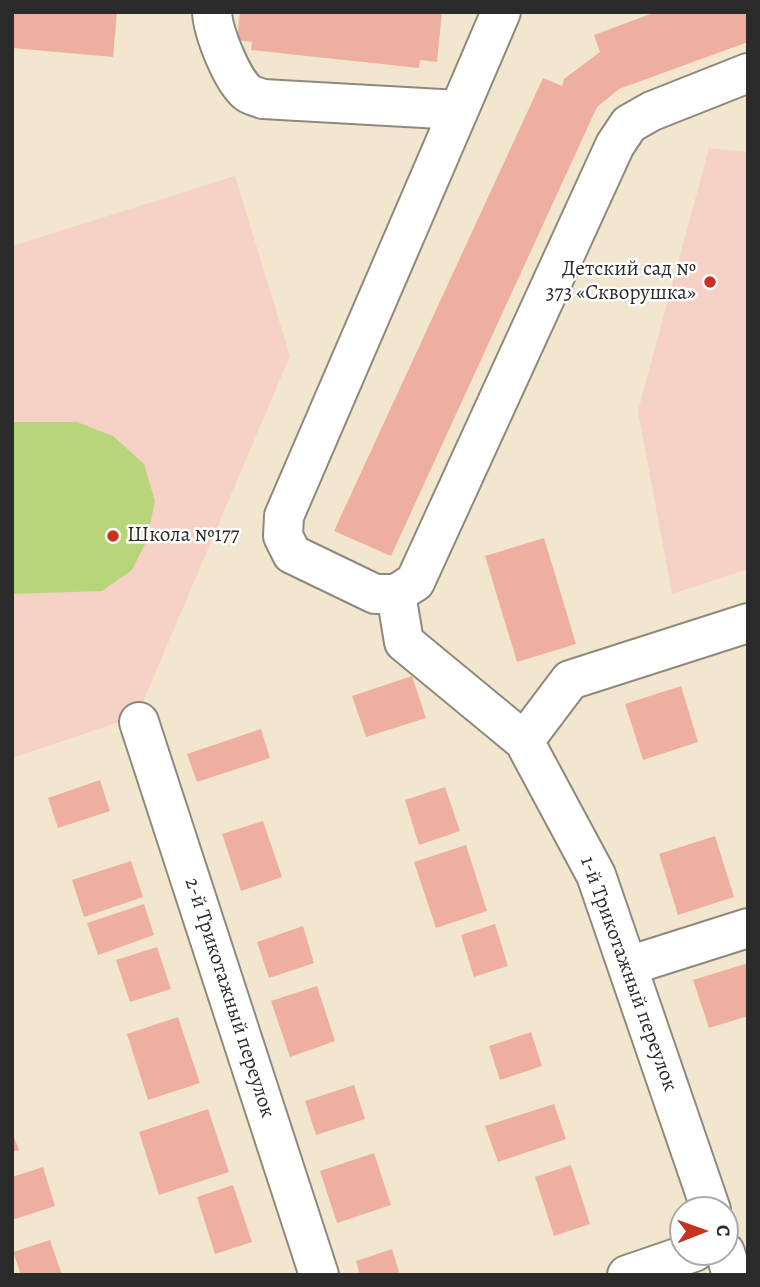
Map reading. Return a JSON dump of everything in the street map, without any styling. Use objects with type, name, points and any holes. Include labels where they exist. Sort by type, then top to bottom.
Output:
[{"type":"street","points":[[212,12],[220,46],[240,86],[250,95],[263,99],[459,110]]},
{"type":"street","points":[[501,12],[284,516],[284,536],[292,554],[375,594],[396,594],[415,582],[615,145],[629,124],[652,111],[748,73]]},
{"type":"street","name":"1-й Трикотажный переулок","points":[[396,594],[404,642],[524,741],[596,875],[706,1196]]},
{"type":"street","points":[[524,741],[570,680],[748,624]]},
{"type":"street","name":"2-й Трикотажный переулок","points":[[139,722],[319,1275]]},
{"type":"street","points":[[628,966],[748,928]]},
{"type":"street","points":[[627,1275],[669,1261]]},
{"type":"shaded area","name":"Детский сад № 373 «Скворушка»","points":[[709,148],[748,152],[748,569],[672,594],[638,411]]},
{"type":"shaded area","name":"Школа №177","points":[[235,176],[290,356],[137,716],[12,758],[12,246]]},
{"type":"green space","points":[[12,422],[77,422],[113,436],[144,464],[155,501],[147,540],[132,570],[102,591],[12,594]]},
{"type":"building","points":[[12,12],[117,12],[113,57],[12,48]]},
{"type":"building","points":[[240,12],[442,12],[437,62],[420,60],[419,68],[251,50],[252,42],[237,40]]},
{"type":"building","points":[[656,12],[748,12],[748,42],[619,89],[597,107],[391,556],[334,531],[543,78],[562,86],[564,79],[600,52],[594,35]]},
{"type":"building","points":[[544,538],[576,644],[517,662],[485,556]]},
{"type":"building","points":[[412,676],[426,718],[366,737],[352,696]]},
{"type":"building","points":[[681,686],[698,742],[643,760],[625,704]]},
{"type":"building","points":[[261,729],[270,758],[197,782],[187,754]]},
{"type":"building","points":[[100,780],[110,811],[58,828],[48,798]]},
{"type":"building","points":[[445,787],[460,831],[419,845],[405,800]]},
{"type":"building","points":[[263,821],[282,877],[241,891],[222,834]]},
{"type":"building","points":[[715,836],[734,897],[678,915],[659,854]]},
{"type":"building","points":[[466,845],[487,911],[436,928],[414,862]]},
{"type":"building","points":[[131,861],[143,897],[84,917],[72,880]]},
{"type":"building","points":[[144,904],[154,935],[98,955],[87,923]]},
{"type":"building","points":[[495,924],[508,966],[474,977],[461,935]]},
{"type":"building","points":[[303,926],[314,963],[269,978],[257,942]]},
{"type":"building","points":[[157,947],[171,989],[130,1002],[116,960]]},
{"type":"building","points":[[748,963],[748,1016],[709,1028],[693,980]]},
{"type":"building","points":[[317,986],[335,1041],[290,1057],[271,1001]]},
{"type":"building","points":[[178,1017],[200,1083],[148,1100],[127,1034]]},
{"type":"building","points":[[531,1032],[542,1066],[500,1080],[489,1046]]},
{"type":"building","points":[[354,1085],[365,1119],[316,1135],[305,1101]]},
{"type":"building","points":[[554,1104],[566,1139],[498,1162],[485,1126]]},
{"type":"building","points":[[208,1109],[229,1172],[159,1195],[139,1132]]},
{"type":"building","points":[[12,1132],[19,1150],[12,1152]]},
{"type":"building","points":[[374,1153],[391,1205],[337,1223],[320,1171]]},
{"type":"building","points":[[571,1165],[590,1224],[554,1236],[535,1177]]},
{"type":"building","points":[[43,1167],[55,1206],[12,1220],[12,1177]]},
{"type":"building","points":[[233,1185],[252,1242],[215,1254],[197,1197]]},
{"type":"building","points":[[50,1240],[62,1275],[21,1275],[13,1252]]},
{"type":"building","points":[[392,1249],[400,1275],[360,1275],[356,1261]]},
{"type":"place","name":"Детский сад № 373 «Скворушка»","points":[[710,282]]},
{"type":"place","name":"Школа №177","points":[[113,536]]}]
